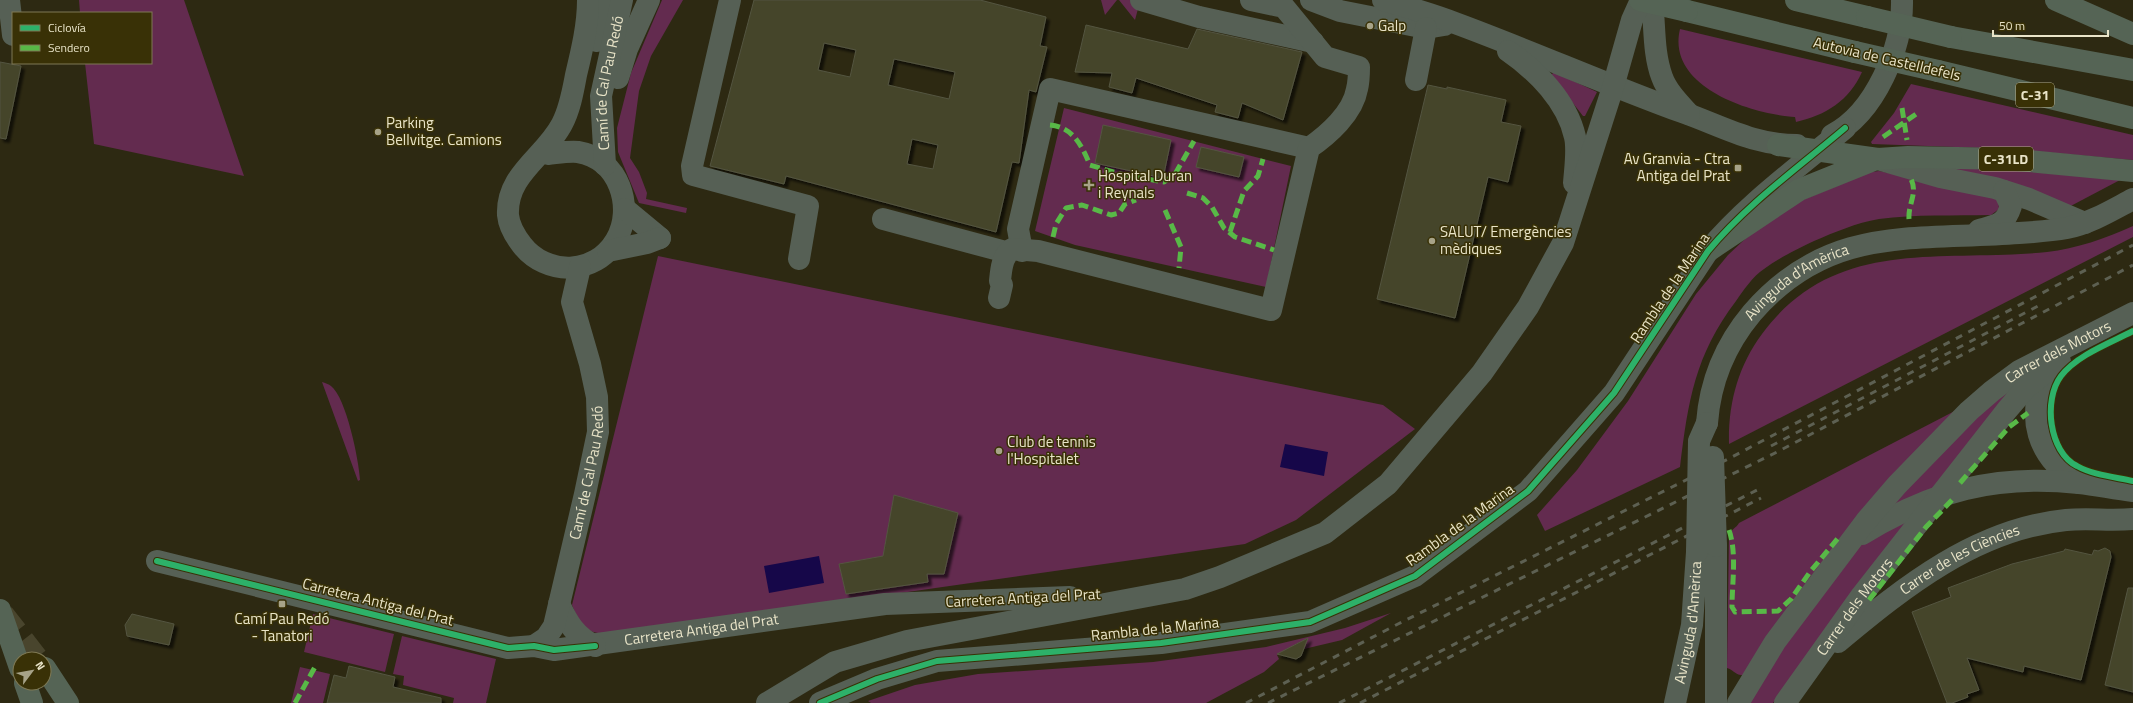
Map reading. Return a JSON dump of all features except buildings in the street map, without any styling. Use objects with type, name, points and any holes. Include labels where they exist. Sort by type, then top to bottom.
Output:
[{"type":"highway","name":"Autovia de Castelldefels","points":[[1641,0],[2133,118]]},
{"type":"highway","points":[[1796,0],[1951,37],[2133,70]]},
{"type":"highway","points":[[2056,0],[2133,34]]},
{"type":"highway","name":"C-31LD","points":[[1778,145],[1878,159],[1915,157],[2007,159],[2133,171]]},
{"type":"highway","points":[[1708,251],[1799,190],[1878,159]]},
{"type":"highway","points":[[0,610],[14,651]]},
{"type":"highway","points":[[52,679],[68,703]]},
{"type":"highway","points":[[28,691],[32,703]]},
{"type":"street","points":[[9,0],[12,27]]},
{"type":"street","points":[[539,159],[578,152],[588,155],[605,166],[618,182],[623,193],[625,209],[620,233],[608,251],[599,259],[580,267],[560,268],[549,265],[531,256],[514,235],[508,216],[510,195],[517,179],[539,159],[553,139],[568,110],[588,17],[588,0]]},
{"type":"street","name":"Camí de Cal Pau Redó","points":[[539,159],[566,145],[575,128],[606,0]]},
{"type":"street","name":"Camí de Cal Pau Redó","points":[[605,166],[600,96],[622,0]]},
{"type":"street","points":[[602,128],[627,49],[649,0]]},
{"type":"street","points":[[730,0],[692,166],[693,175],[808,206],[799,259]]},
{"type":"street","points":[[1141,0],[1198,17],[1314,42]]},
{"type":"street","points":[[883,219],[1014,252],[1038,251],[1271,310],[1309,148],[1324,138],[1350,107],[1357,90],[1359,67],[1325,57],[1284,7],[1251,0]]},
{"type":"street","points":[[1311,0],[1340,11],[1426,28],[1455,22]]},
{"type":"street","name":"C-31LD","points":[[1383,0],[1455,22],[1613,87],[1689,114],[1741,136],[1778,145]]},
{"type":"street","name":"Rambla de la Marina","points":[[767,703],[835,662],[906,641],[1184,589],[1220,577],[1325,533],[1388,484],[1482,373],[1528,307],[1563,243],[1613,87],[1632,20],[1641,0]]},
{"type":"street","points":[[1652,0],[1656,52],[1662,77],[1673,96],[1689,114]]},
{"type":"street","points":[[1778,145],[1802,145],[1815,142],[1845,128],[1869,102],[1881,80],[1898,40],[1902,14],[1902,0]]},
{"type":"street","points":[[1416,80],[1426,28]]},
{"type":"street","points":[[1480,32],[1523,62],[1553,92],[1568,116],[1575,138],[1573,209]]},
{"type":"street","points":[[0,33],[12,36]]},
{"type":"street","points":[[1001,292],[1009,281],[1016,257],[1014,252],[1018,229],[1050,89],[1309,148]]},
{"type":"street","name":"Rambla de la Marina","points":[[820,703],[877,679],[937,661],[1161,643],[1310,622],[1415,576],[1528,491],[1614,393],[1708,251],[1719,238],[1774,187],[1845,128]]},
{"type":"street","points":[[1878,159],[1940,177],[2004,191],[2028,199],[2085,223]]},
{"type":"street","name":"Avinguda d'Amèrica","points":[[1960,236],[2000,224],[2007,218],[2011,206],[2004,191]]},
{"type":"street","name":"Avinguda d'Amèrica","points":[[1716,703],[1716,681],[1699,441],[1707,423],[1713,386],[1726,352],[1745,321],[1774,289],[1785,280],[1820,259],[1852,246],[1910,237],[1960,236],[2043,231],[2085,223],[2133,199]]},
{"type":"street","points":[[608,251],[647,243],[660,238],[625,209]]},
{"type":"street","name":"Camí de Cal Pau Redó","points":[[534,646],[546,638],[554,626],[598,432],[597,397],[590,364],[572,302],[580,267]]},
{"type":"street","points":[[2106,327],[2133,313]]},
{"type":"street","name":"Carrer dels Motors","points":[[1785,703],[1812,663],[1862,595],[2011,404],[2026,388],[2106,327]]},
{"type":"street","name":"Carrer dels Motors","points":[[1716,681],[1742,697],[1775,642],[1846,546],[1897,485],[1992,391],[2019,371],[2106,327]]},
{"type":"street","points":[[2049,370],[2039,392],[2036,404],[2038,432],[2045,451],[2057,468],[2079,483]]},
{"type":"street","points":[[1942,494],[2000,482],[2032,480],[2079,483],[2133,491]]},
{"type":"street","name":"Carrer dels Motors","points":[[1846,546],[1875,526],[1942,494]]},
{"type":"street","name":"Carrer de les Ciències","points":[[1812,663],[1885,603],[1922,575],[1968,550],[2016,531],[2065,520],[2133,519]]},
{"type":"street","name":"Avinguda d'Amèrica","points":[[1675,703],[1707,549]]},
{"type":"street","name":"Carretera Antiga del Prat","points":[[157,561],[508,648],[534,646],[554,650],[595,646],[885,604],[1036,599],[1184,589]]},
{"type":"street","points":[[559,604],[569,626],[576,635],[595,646]]},
{"type":"shaded area","points":[[79,0],[184,0],[244,176],[94,144],[85,64],[152,64],[152,12],[80,12]]},
{"type":"shaded area","points":[[662,0],[683,0],[651,56],[639,91],[630,158],[639,172],[647,193],[646,199],[687,208],[686,213],[639,203],[618,152],[617,128],[631,73]]},
{"type":"shaded area","points":[[1101,0],[1117,0],[1105,15]]},
{"type":"shaded area","points":[[1119,0],[1130,0],[1139,5],[1135,20]]},
{"type":"shaded area","points":[[1680,29],[1862,72],[1857,82],[1843,99],[1827,111],[1796,122],[1795,117],[1777,115],[1736,103],[1716,94],[1699,82],[1686,67],[1679,49]]},
{"type":"shaded area","points":[[1554,72],[1597,92],[1585,116],[1583,116],[1551,75]]},
{"type":"shaded area","points":[[1911,84],[2133,135],[2133,160],[2011,149],[1872,144],[1871,142],[1894,113]]},
{"type":"shaded area","points":[[1064,108],[1291,166],[1266,287],[1075,245],[1035,231]]},
{"type":"shaded area","points":[[1919,166],[2033,172],[2120,180],[2065,209]]},
{"type":"shaded area","points":[[1879,171],[1998,195],[1999,209],[1991,215],[1907,216],[1879,219],[1862,223],[1814,241],[1788,254],[1764,269],[1748,284],[1722,321],[1702,360],[1690,400],[1680,467],[1545,531],[1537,515],[1577,470],[1628,401],[1696,294],[1728,255],[1785,207],[1871,172]]},
{"type":"shaded area","points":[[2133,226],[2133,237],[1729,444],[1730,414],[1736,386],[1754,346],[1762,334],[1791,303],[1823,281],[1857,267],[1892,260],[1930,257],[2008,255],[2058,251],[2112,235]]},
{"type":"shaded area","name":"Club de tennis l'Hospitalet","points":[[658,256],[1383,405],[1415,429],[1296,520],[1245,544],[612,634],[596,633],[586,628],[582,624],[572,605]]},
{"type":"shaded area","points":[[2022,374],[1939,489],[1874,517]]},
{"type":"shaded area","points":[[322,382],[330,385],[337,392],[347,415],[357,458],[360,480],[358,481]]},
{"type":"shaded area","points":[[1972,402],[1747,675],[1737,674],[1727,668],[1729,534],[1731,531],[1739,523]]},
{"type":"shaded area","points":[[1285,444],[1328,452],[1324,476],[1280,467]]},
{"type":"shaded area","points":[[1923,508],[1773,703],[1742,703],[1850,550]]},
{"type":"shaded area","points":[[819,556],[824,583],[769,593],[764,566]]},
{"type":"shaded area","points":[[1391,613],[1342,640],[1304,649],[1300,642],[1277,655],[1279,659],[1264,672],[1206,703],[871,703],[868,701],[915,685],[978,674],[1153,662],[1266,647],[1345,628]]},
{"type":"shaded area","points":[[313,614],[394,634],[385,672],[304,652]]},
{"type":"shaded area","points":[[402,636],[496,659],[486,703],[453,703],[454,698],[403,685],[404,676],[393,674]]},
{"type":"shaded area","points":[[300,667],[330,674],[323,703],[291,703]]},
{"type":"tunnel","points":[[3,614],[32,651]]},
{"type":"railway","points":[[1246,703],[1398,624],[1730,458],[2133,245]]},
{"type":"railway","points":[[1268,703],[1777,452],[2133,265]]},
{"type":"railway","points":[[1771,446],[2038,306]]},
{"type":"railway","points":[[1339,703],[1757,490]]},
{"type":"railway","points":[[1360,703],[1761,498]]},
{"type":"marked path","points":[[1902,108],[1907,140]]},
{"type":"marked path","points":[[1883,137],[1919,112]]},
{"type":"marked path","points":[[1050,125],[1065,129],[1071,134],[1084,151],[1090,165],[1120,174],[1164,182],[1175,174],[1194,141]]},
{"type":"marked path","points":[[1230,232],[1244,191],[1258,176],[1263,159]]},
{"type":"marked path","points":[[1909,219],[1914,189],[1911,179]]},
{"type":"marked path","points":[[1187,193],[1203,198],[1212,207],[1224,228],[1235,237],[1274,250]]},
{"type":"marked path","points":[[1053,237],[1056,224],[1066,208],[1082,205],[1111,215],[1119,213],[1125,204],[1136,200]]},
{"type":"marked path","points":[[1165,210],[1181,247],[1179,268]]},
{"type":"marked path","points":[[1960,483],[2009,427],[2028,413]]},
{"type":"marked path","points":[[1869,600],[1926,527],[1954,498]]},
{"type":"marked path","points":[[1729,530],[1733,548],[1734,568],[1732,607],[1735,612],[1778,611],[1791,599],[1810,572],[1839,537]]},
{"type":"marked path","points":[[295,703],[315,667]]},
{"type":"cycle path","points":[[820,703],[877,679],[937,661],[1161,643],[1310,622],[1415,576],[1528,491],[1614,393],[1708,251],[1739,217],[1774,186],[1845,128]]},
{"type":"cycle path","points":[[2133,331],[2094,350],[2068,369],[2061,376],[2055,386],[2051,411],[2055,438],[2060,449],[2068,459],[2077,466],[2090,472],[2133,481]]},
{"type":"cycle path","points":[[157,561],[508,648],[534,646],[554,650],[595,646]]},
{"type":"place","name":"Galp","points":[[1370,26]]},
{"type":"place","name":"Parking Bellvitge. Camions","points":[[378,132]]},
{"type":"place","name":"Av Granvia - Ctra Antiga del Prat","points":[[1738,168]]},
{"type":"place","name":"Hospital Duran i Reynals","points":[[1089,185]]},
{"type":"place","name":"SALUT/ Emergències mèdiques","points":[[1432,241]]},
{"type":"place","name":"Club de tennis l'Hospitalet","points":[[999,451]]},
{"type":"place","name":"Camí Pau Redó - Tanatori","points":[[282,604]]}]
